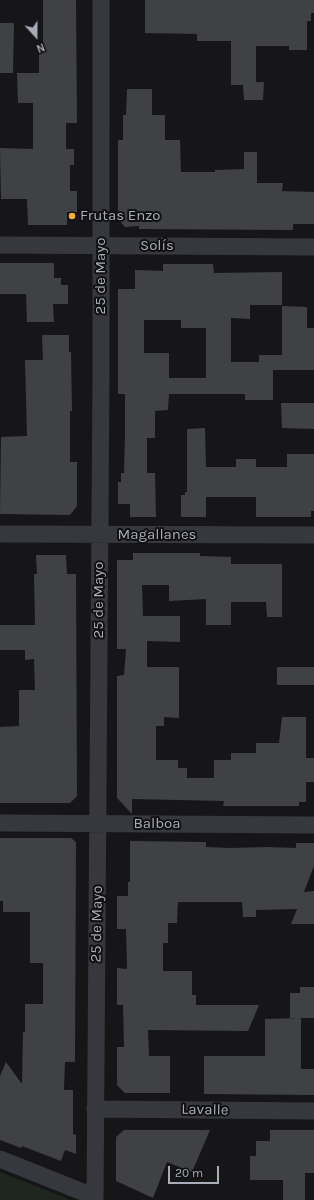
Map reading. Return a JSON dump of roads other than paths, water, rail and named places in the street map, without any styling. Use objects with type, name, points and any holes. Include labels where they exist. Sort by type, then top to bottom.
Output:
[{"type":"street","name":"25 de Mayo","points":[[95,1199],[100,535],[101,0]]},
{"type":"street","name":"Solís","points":[[0,245],[314,247]]},
{"type":"street","name":"Magallanes","points":[[0,534],[314,535]]},
{"type":"street","name":"Balboa","points":[[0,823],[314,825]]},
{"type":"street","name":"Lavalle","points":[[95,1109],[314,1111]]},
{"type":"street","points":[[0,1159],[95,1199]]},
{"type":"place","name":"Frutas Enzo","points":[[72,216]]}]
